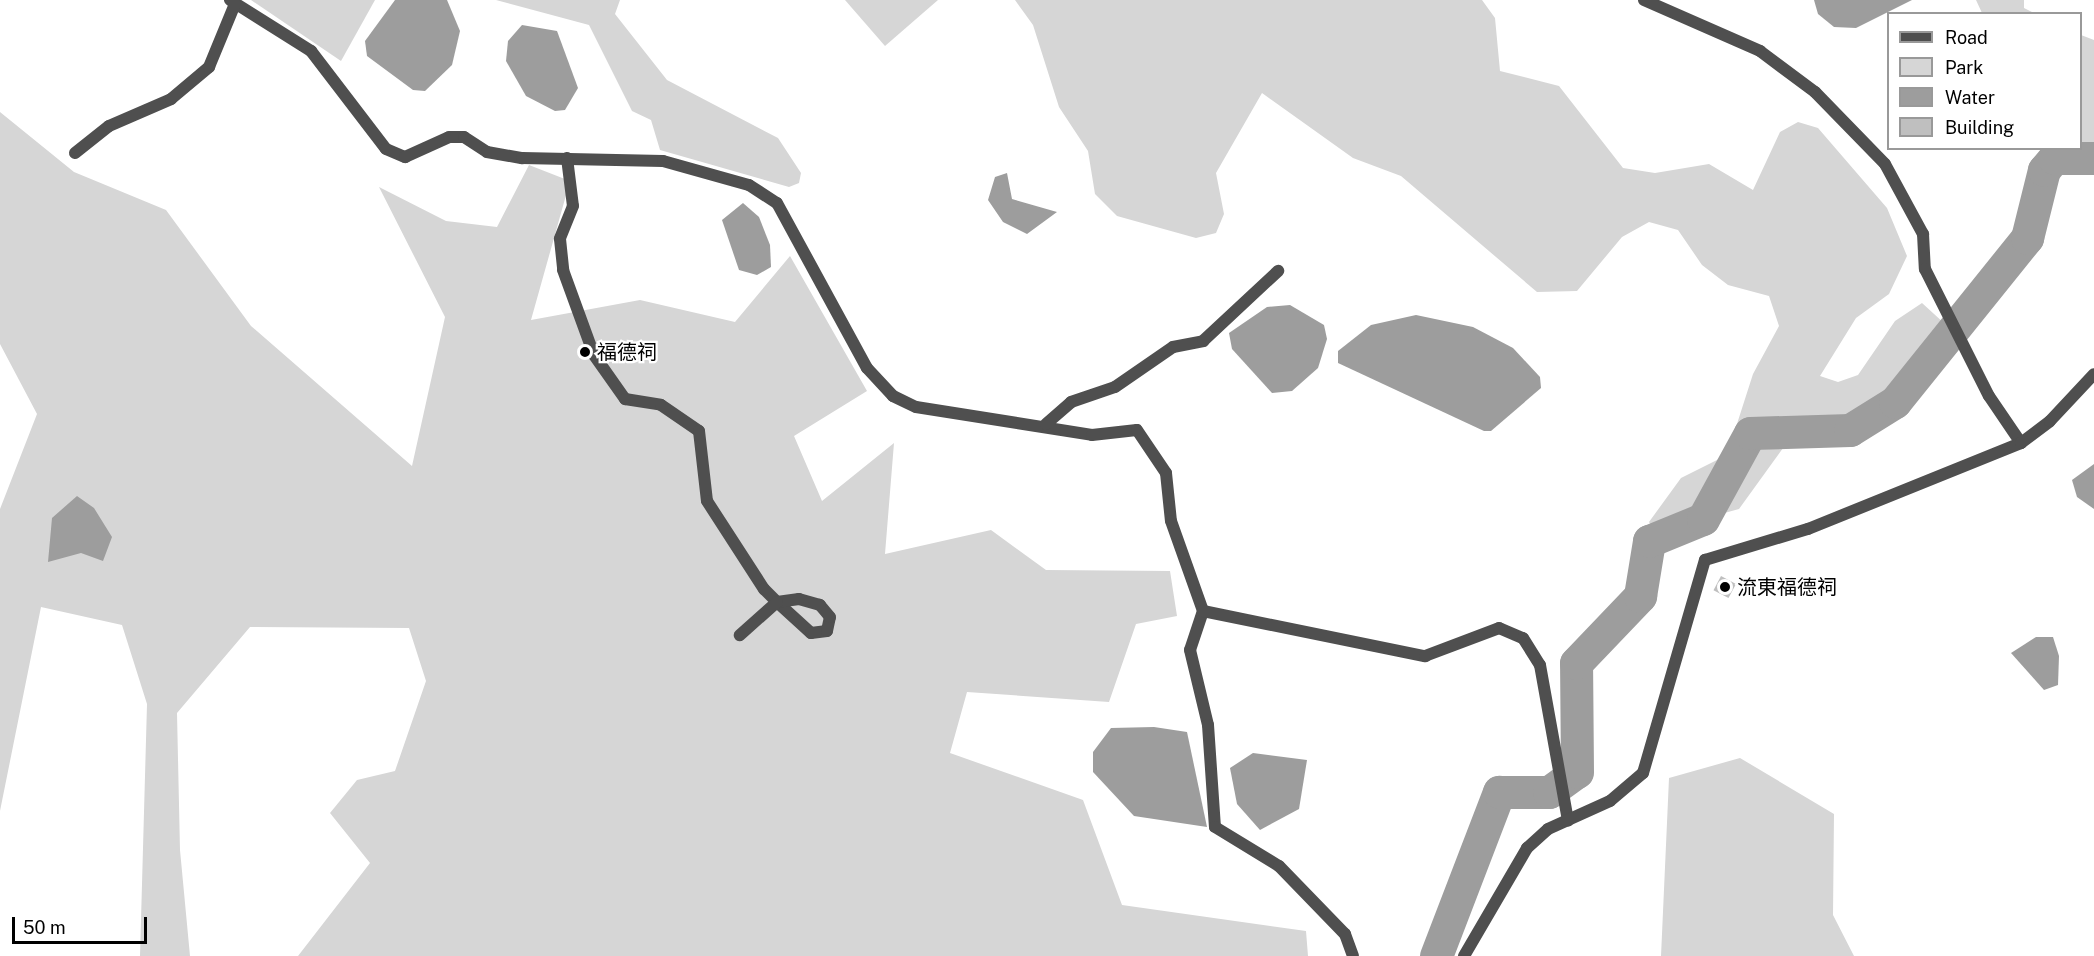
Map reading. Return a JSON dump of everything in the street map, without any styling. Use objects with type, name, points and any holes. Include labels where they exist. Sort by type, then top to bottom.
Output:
[{"type":"street","points":[[1644,0],[1760,51],[1815,92],[1885,164],[1923,234],[1925,269],[1989,396],[2021,443]]},
{"type":"street","points":[[75,153],[109,126],[171,99],[209,67],[232,2],[311,51],[386,149],[405,157],[449,137],[464,137],[487,152],[567,159],[663,161],[749,185],[777,203],[867,368],[893,396],[916,407],[1046,424],[1092,435],[1137,430],[1166,473],[1171,521],[1203,611],[1190,650],[1208,725],[1215,827],[1279,866],[1345,934],[1353,956]]},
{"type":"street","points":[[567,159],[573,206],[561,239],[563,270],[594,355],[626,399],[661,405],[699,431],[707,501],[777,602],[740,635]]},
{"type":"street","points":[[1046,424],[1071,402],[1115,387],[1173,347],[1203,341],[1278,271]]},
{"type":"street","points":[[1464,956],[1527,848],[1568,820],[1610,801],[1643,773],[1705,560],[1808,529],[2021,443],[2050,421],[2094,374]]},
{"type":"street","points":[[1203,611],[1425,656],[1499,628],[1523,638],[1540,665],[1568,820]]},
{"type":"green space","points":[[251,0],[375,0],[341,61]]},
{"type":"green space","points":[[496,0],[620,0],[615,14],[667,80],[778,138],[801,173],[799,183],[789,187],[660,150],[651,120],[632,111],[589,25]]},
{"type":"green space","points":[[845,0],[938,0],[885,46]]},
{"type":"green space","points":[[1015,0],[1482,0],[1495,18],[1500,71],[1559,86],[1623,168],[1655,173],[1709,164],[1753,190],[1780,132],[1798,122],[1818,128],[1887,208],[1907,256],[1889,294],[1856,318],[1820,376],[1838,382],[1858,375],[1895,321],[1922,303],[1945,324],[1930,361],[1859,436],[1799,426],[1739,509],[1655,532],[1649,522],[1681,478],[1727,455],[1753,374],[1779,326],[1769,296],[1728,285],[1702,265],[1678,230],[1649,222],[1622,237],[1577,291],[1537,292],[1401,176],[1353,158],[1262,93],[1216,173],[1224,214],[1216,233],[1196,238],[1117,216],[1095,194],[1088,151],[1059,107],[1033,25]]},
{"type":"green space","points":[[1976,0],[2024,0],[2024,8],[2032,12],[1982,12]]},
{"type":"green space","points":[[2082,35],[2094,40],[2094,160],[2069,150],[2082,150]]},
{"type":"green space","points":[[0,112],[74,172],[166,210],[251,326],[412,466],[445,317],[379,187],[446,221],[497,227],[529,165],[570,181],[531,320],[640,300],[735,322],[790,256],[867,391],[794,436],[822,501],[894,443],[885,554],[991,530],[1046,570],[1170,571],[1177,616],[1136,624],[1109,702],[967,692],[950,753],[1083,800],[1122,905],[1306,931],[1308,956],[298,956],[370,863],[330,813],[357,780],[395,771],[426,681],[409,628],[250,627],[177,713],[180,850],[190,956],[140,956],[147,704],[122,625],[41,607],[0,811],[0,509],[37,414],[0,344]]},
{"type":"green space","points":[[1740,758],[1834,814],[1833,915],[1854,956],[1661,956],[1669,778]]},
{"type":"water","points":[[395,0],[447,0],[460,31],[452,65],[425,91],[413,90],[367,56],[365,41]]},
{"type":"water","points":[[1814,0],[1912,0],[1856,28],[1834,27],[1818,14]]},
{"type":"water","points":[[522,25],[557,31],[578,88],[565,110],[555,111],[526,96],[506,61],[508,41]]},
{"type":"water","points":[[1007,173],[1012,199],[1057,212],[1027,234],[1003,222],[988,200],[995,177]]},
{"type":"water","points":[[743,203],[759,217],[770,245],[771,267],[757,275],[739,270],[722,220]]},
{"type":"water","points":[[1290,305],[1324,325],[1327,339],[1318,368],[1292,391],[1272,393],[1232,349],[1229,333],[1267,307]]},
{"type":"water","points":[[1416,315],[1473,327],[1513,348],[1540,377],[1541,388],[1491,431],[1484,431],[1338,363],[1338,351],[1371,325]]},
{"type":"water","points":[[2094,464],[2094,509],[2077,497],[2072,480]]},
{"type":"water","points":[[77,496],[94,508],[112,537],[103,561],[81,553],[48,562],[52,518]]},
{"type":"water","points":[[2036,637],[2053,637],[2059,656],[2058,685],[2044,690],[2011,653]]},
{"type":"water","points":[[1154,727],[1187,732],[1207,827],[1134,816],[1093,772],[1093,752],[1111,728]]},
{"type":"water","points":[[1253,753],[1307,760],[1299,809],[1260,830],[1237,804],[1230,768]]},
{"type":"building","name":"流東福德祠","points":[[1721,576],[1736,584],[1728,598],[1713,590]]},
{"type":"waterway","points":[[1436,956],[1499,792],[1549,792],[1577,772],[1576,663],[1640,596],[1649,541],[1703,519],[1750,433],[1850,430],[1895,402],[2027,238],[2044,170],[2054,158],[2094,158]]},
{"type":"place","name":"福德祠","points":[[585,352]]},
{"type":"place","name":"流東福德祠","points":[[1725,587]]}]
